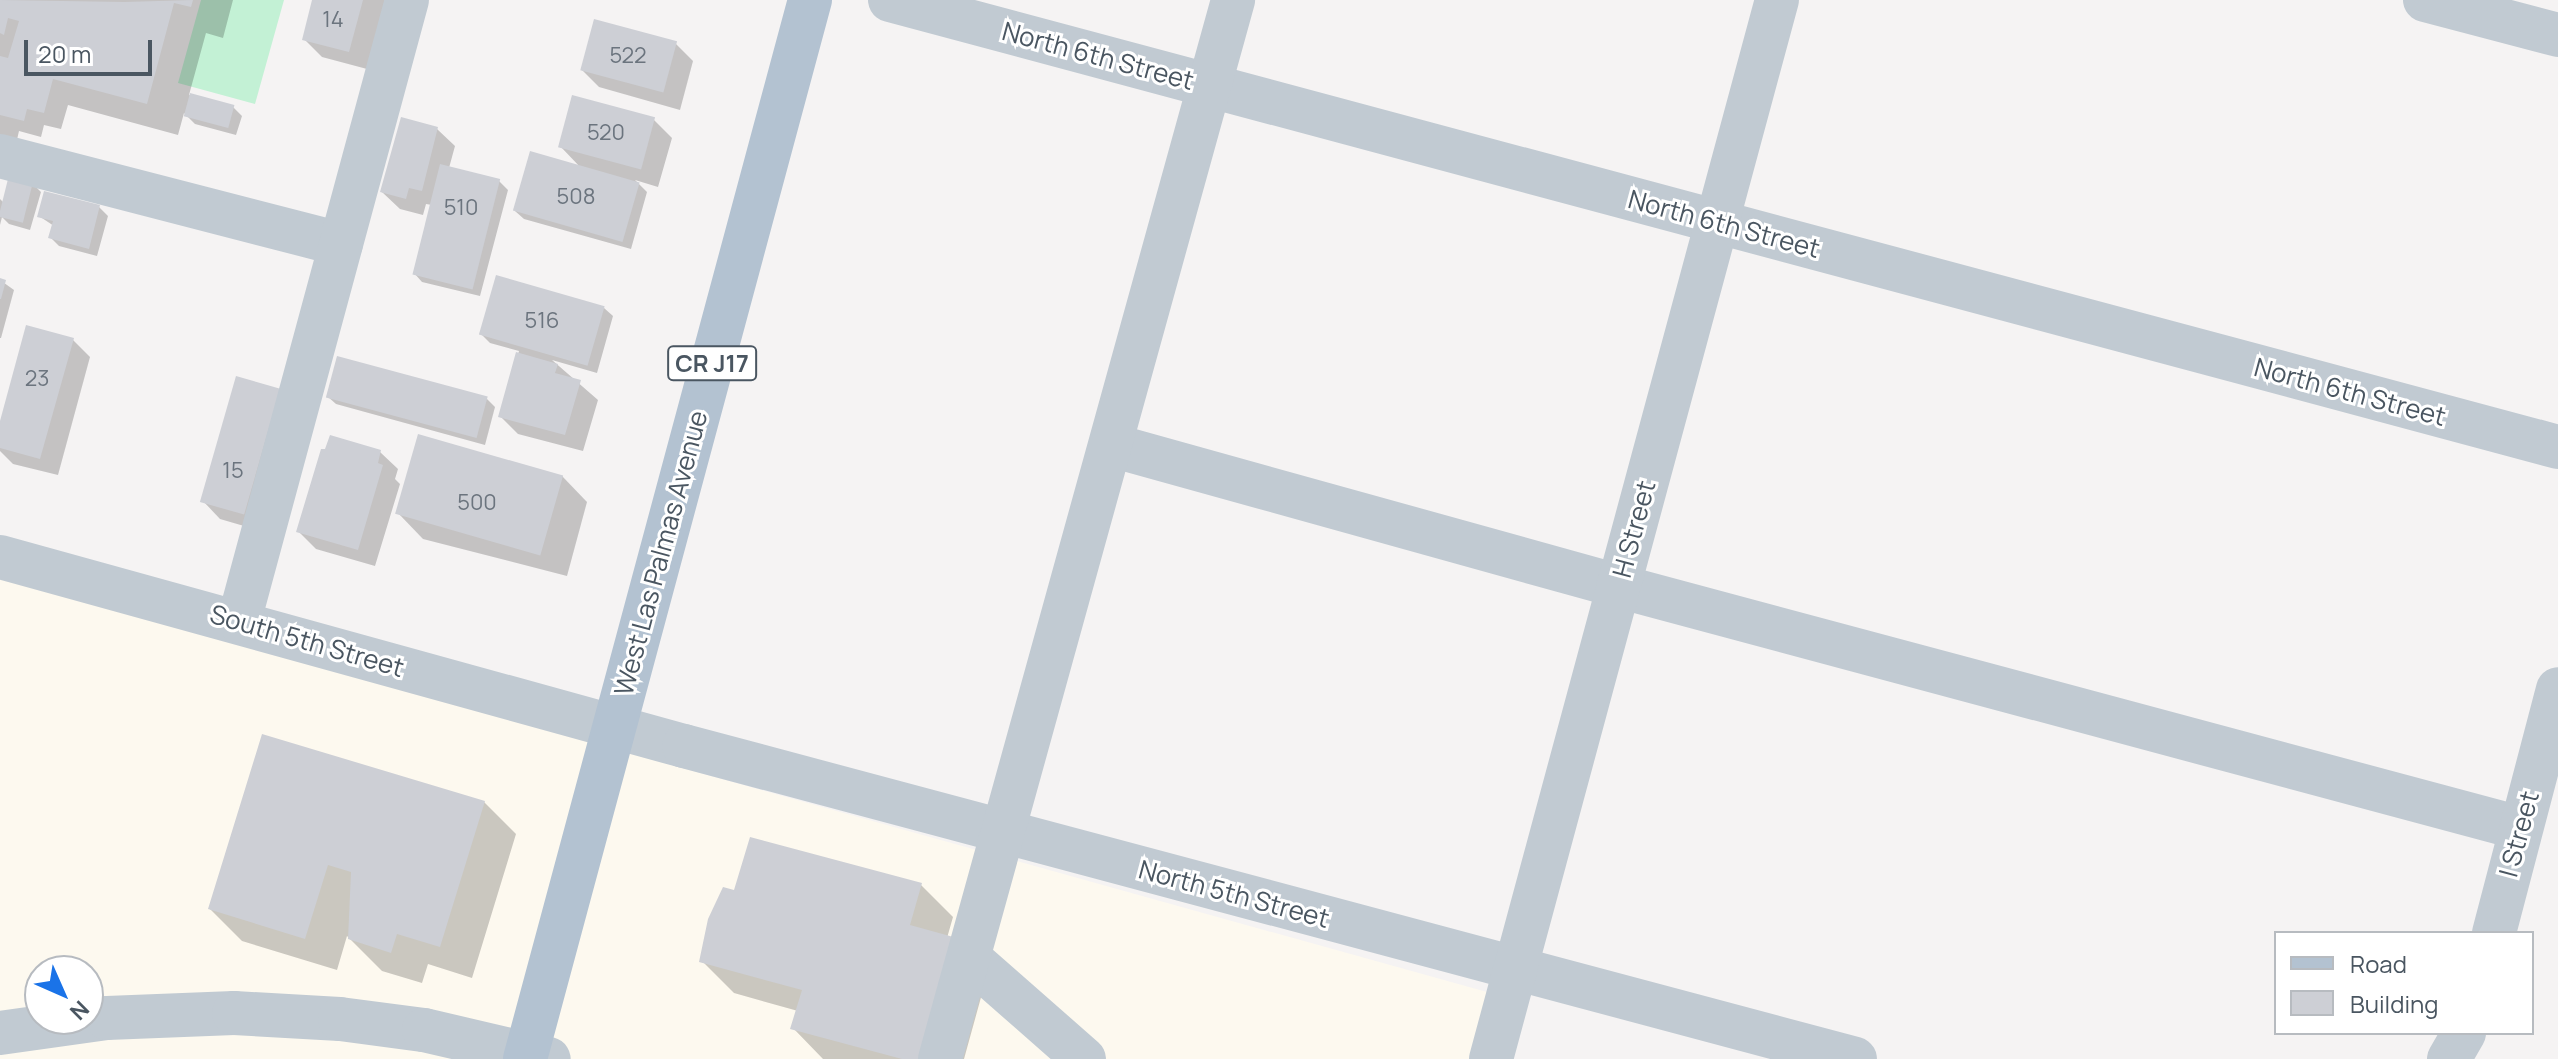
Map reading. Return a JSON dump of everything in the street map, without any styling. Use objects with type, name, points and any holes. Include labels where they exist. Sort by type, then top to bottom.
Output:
[{"type":"main road","name":"West Las Palmas Avenue","points":[[534,1057],[614,727],[810,0]]},
{"type":"street","points":[[239,621],[407,0]]},
{"type":"street","name":"North 6th Street","points":[[890,0],[2558,447]]},
{"type":"street","points":[[940,1059],[1233,0]]},
{"type":"street","name":"H Street","points":[[1491,1059],[1777,0]]},
{"type":"street","points":[[2425,0],[2558,35]]},
{"type":"street","points":[[0,156],[341,244]]},
{"type":"street","points":[[1111,445],[1618,586],[2520,828]]},
{"type":"street","name":"South 5th Street","points":[[0,557],[614,727]]},
{"type":"street","name":"I Street","points":[[2494,931],[2558,689]]},
{"type":"street","name":"North 5th Street","points":[[614,727],[1855,1059]]},
{"type":"street","points":[[969,958],[1084,1059]]},
{"type":"street","points":[[5,1041],[107,1018],[234,1013],[396,1026],[534,1057]]},
{"type":"street","points":[[2449,1059],[2463,1035]]},
{"type":"street","points":[[2471,1059],[2472,1035]]},
{"type":"shaded area","points":[[0,578],[1487,992],[1469,1059],[0,1059]]},
{"type":"green space","points":[[201,0],[284,0],[255,104],[178,83]]},
{"type":"building","points":[[0,0],[193,0],[191,7],[174,3],[147,104],[53,79],[44,113],[27,109],[24,121],[0,115],[0,56],[8,58],[19,21],[8,18],[4,35],[0,33]]},
{"type":"building","points":[[312,0],[363,0],[349,52],[302,40]]},
{"type":"building","points":[[594,19],[677,41],[663,92],[580,70]]},
{"type":"building","points":[[190,93],[234,105],[228,128],[184,116]]},
{"type":"building","points":[[572,95],[655,117],[641,169],[558,147]]},
{"type":"building","points":[[401,117],[438,127],[422,191],[409,188],[406,199],[380,192]]},
{"type":"building","points":[[530,151],[640,182],[622,242],[513,211]]},
{"type":"building","points":[[440,164],[500,179],[473,290],[412,275]]},
{"type":"building","points":[[9,175],[33,181],[23,223],[0,217]]},
{"type":"building","points":[[44,191],[100,205],[89,249],[48,238],[53,221],[37,217]]},
{"type":"building","points":[[496,275],[605,306],[588,366],[479,335]]},
{"type":"building","points":[[0,278],[6,280],[1,299],[0,299]]},
{"type":"building","points":[[26,325],[74,338],[40,459],[0,448],[0,421]]},
{"type":"building","points":[[516,352],[558,364],[555,373],[581,380],[565,435],[498,417]]},
{"type":"building","points":[[337,356],[488,396],[477,438],[326,398]]},
{"type":"building","points":[[236,376],[280,389],[244,515],[200,502]]},
{"type":"building","points":[[418,434],[563,476],[540,555],[395,514]]},
{"type":"building","points":[[330,435],[381,450],[378,463],[383,465],[358,550],[296,532],[321,449],[325,449]]},
{"type":"building","points":[[262,734],[485,801],[440,947],[397,934],[391,953],[348,939],[351,872],[328,865],[305,939],[208,909]]},
{"type":"building","points":[[750,837],[922,883],[910,925],[957,938],[924,1059],[902,1059],[790,1029],[802,990],[699,962],[708,919],[723,887],[734,890]]}]
